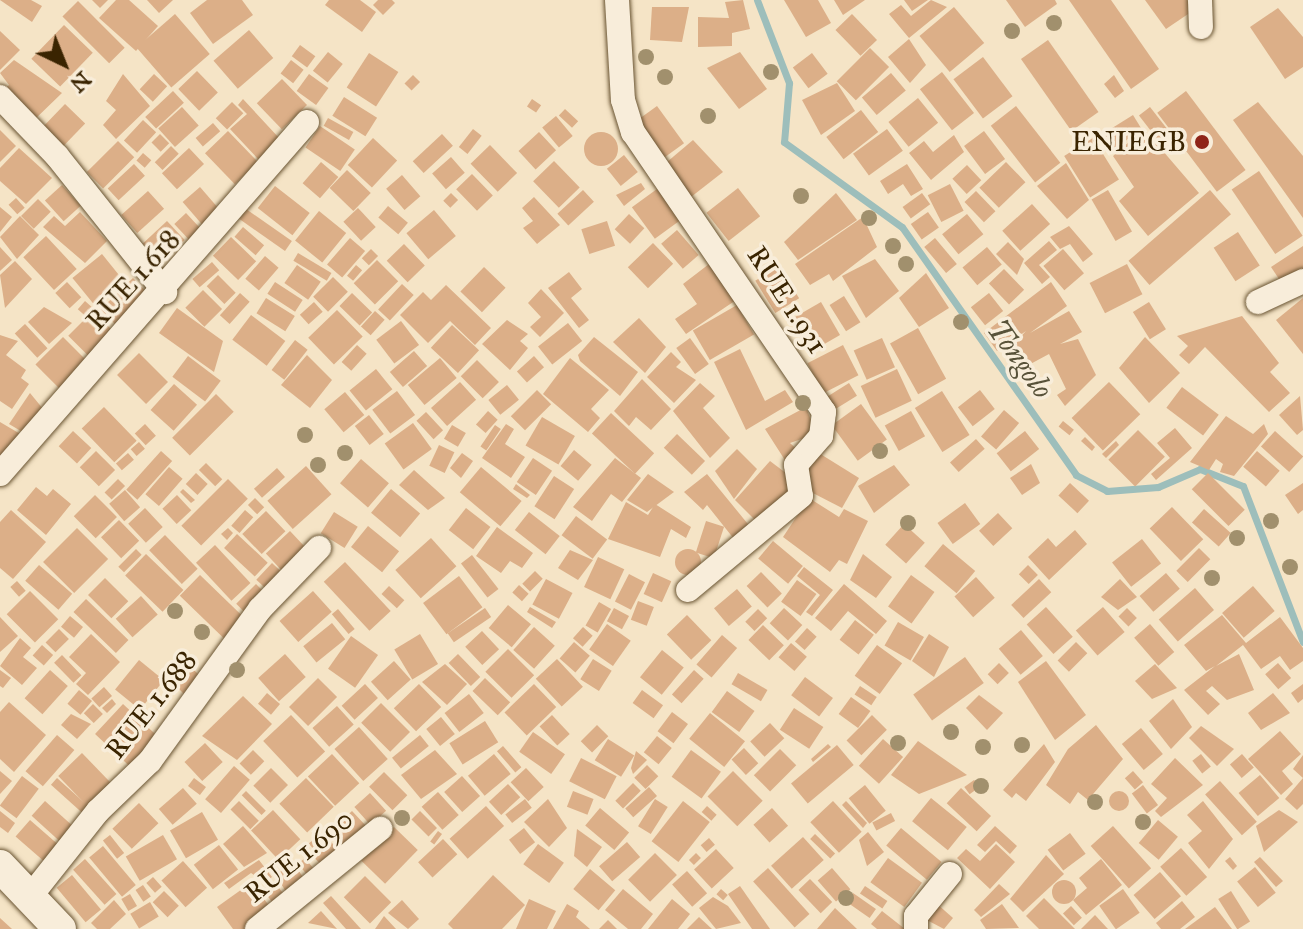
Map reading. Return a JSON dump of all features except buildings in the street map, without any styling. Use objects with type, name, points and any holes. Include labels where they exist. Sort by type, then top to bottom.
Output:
[{"type":"main road","points":[[0,866],[60,929]]},
{"type":"street","name":"RUE 1.931","points":[[617,0],[623,100],[633,132],[824,412],[821,436],[796,465],[801,496],[688,590]]},
{"type":"street","points":[[1200,0],[1201,27]]},
{"type":"street","points":[[0,97],[57,156],[165,292]]},
{"type":"street","name":"RUE 1.618","points":[[0,474],[165,292],[307,122]]},
{"type":"street","points":[[1258,302],[1303,281]]},
{"type":"street","name":"RUE 1.688","points":[[29,898],[98,811],[150,761],[260,609],[319,548]]},
{"type":"street","name":"RUE 1.690","points":[[257,929],[380,829]]},
{"type":"street","points":[[916,929],[916,916],[950,874]]},
{"type":"waterway","name":"Tongolo","points":[[757,0],[789,83],[784,142],[902,227],[1076,475],[1107,491],[1158,487],[1200,469],[1243,486],[1303,642]]},
{"type":"place","name":"ENIEGB","points":[[1202,142]]}]
